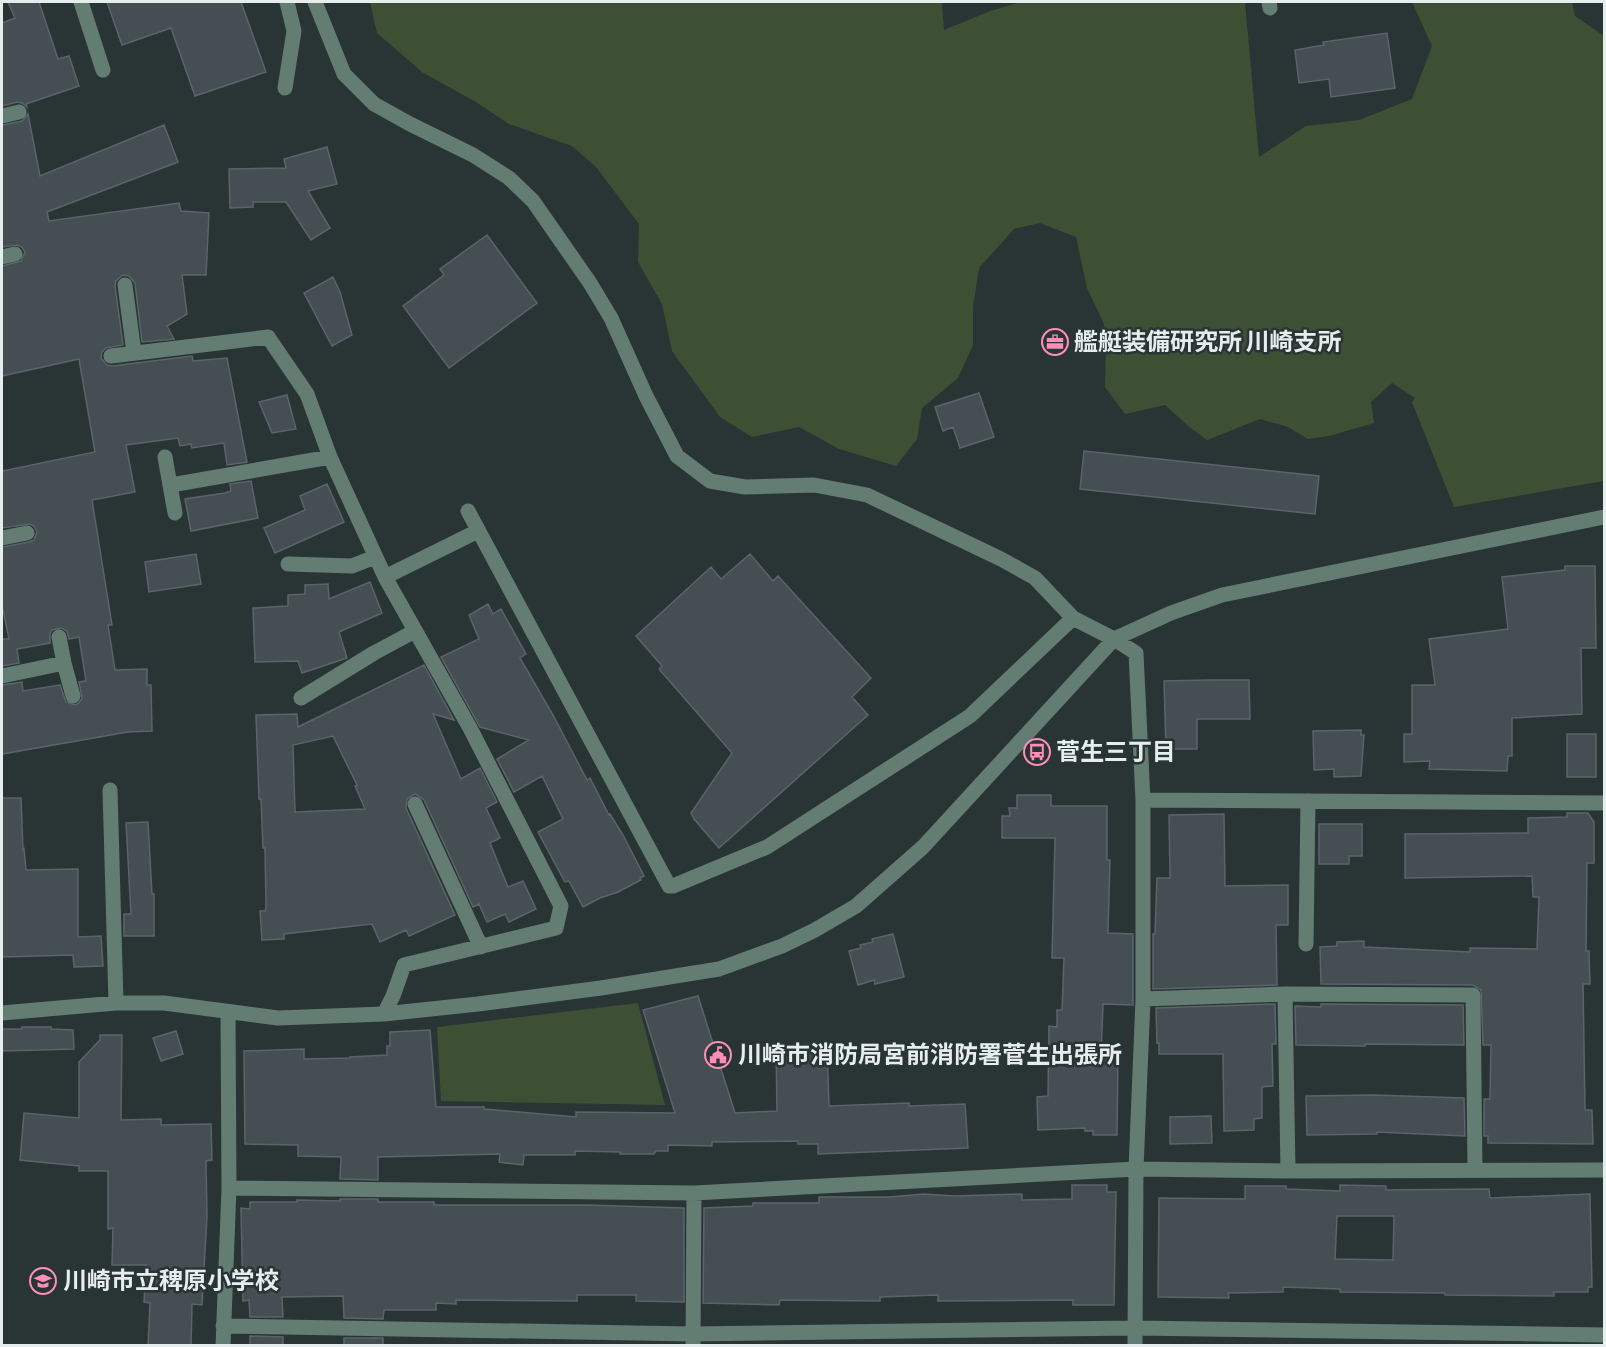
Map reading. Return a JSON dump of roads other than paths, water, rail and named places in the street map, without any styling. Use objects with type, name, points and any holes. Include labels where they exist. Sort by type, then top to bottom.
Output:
[{"type":"street","points":[[81,2],[103,70]]},
{"type":"street","points":[[285,88],[294,31],[287,2]]},
{"type":"street","points":[[315,2],[344,74],[374,104],[473,155],[509,178],[533,201],[590,283],[611,318],[646,396],[677,456],[710,481],[745,487],[814,485],[867,495],[1001,559],[1035,578],[1073,618],[1136,653],[1143,800],[1143,999],[1137,1169],[1135,1346]]},
{"type":"street","points":[[2,116],[19,112]]},
{"type":"street","points":[[125,285],[134,353]]},
{"type":"street","points":[[111,356],[268,337],[307,394],[330,456],[375,557],[470,728],[561,906],[556,928],[404,965],[384,1014]]},
{"type":"street","points":[[171,485],[330,456]]},
{"type":"street","points":[[165,457],[175,513]]},
{"type":"street","points":[[468,511],[669,886],[767,847],[970,716],[1073,618]]},
{"type":"street","points":[[2,1012],[116,1003],[201,1007],[278,1018],[384,1014],[534,997],[666,979],[719,969],[782,946],[856,906],[923,847],[1114,639],[1170,613],[1222,595],[1605,517]]},
{"type":"street","points":[[385,577],[478,531]]},
{"type":"street","points":[[2,538],[27,533]]},
{"type":"street","points":[[288,564],[352,566],[375,557]]},
{"type":"street","points":[[302,698],[374,653],[415,631]]},
{"type":"street","points":[[59,637],[73,696]]},
{"type":"street","points":[[2,676],[64,663]]},
{"type":"street","points":[[110,790],[116,1003]]},
{"type":"street","points":[[1143,800],[1605,803]]},
{"type":"street","points":[[1306,944],[1308,801]]},
{"type":"street","points":[[415,804],[481,947]]},
{"type":"street","points":[[1143,999],[1285,994],[1473,995],[1475,1170]]},
{"type":"street","points":[[1285,994],[1288,1172]]},
{"type":"street","points":[[223,1346],[229,1188],[228,1012]]},
{"type":"street","points":[[229,1188],[694,1193],[1137,1169],[1288,1172],[1605,1170]]},
{"type":"street","points":[[692,1340],[694,1193]]},
{"type":"street","points":[[223,1326],[692,1340],[1135,1328],[1605,1335]]},
{"type":"place","name":"艦艇装備研究所 川崎支所","points":[[1055,342]]},
{"type":"place","name":"菅生三丁目","points":[[1037,752]]},
{"type":"place","name":"川崎市消防局宮前消防署菅生出張所","points":[[718,1055]]},
{"type":"place","name":"川崎市立稗原小学校","points":[[43,1281]]}]
